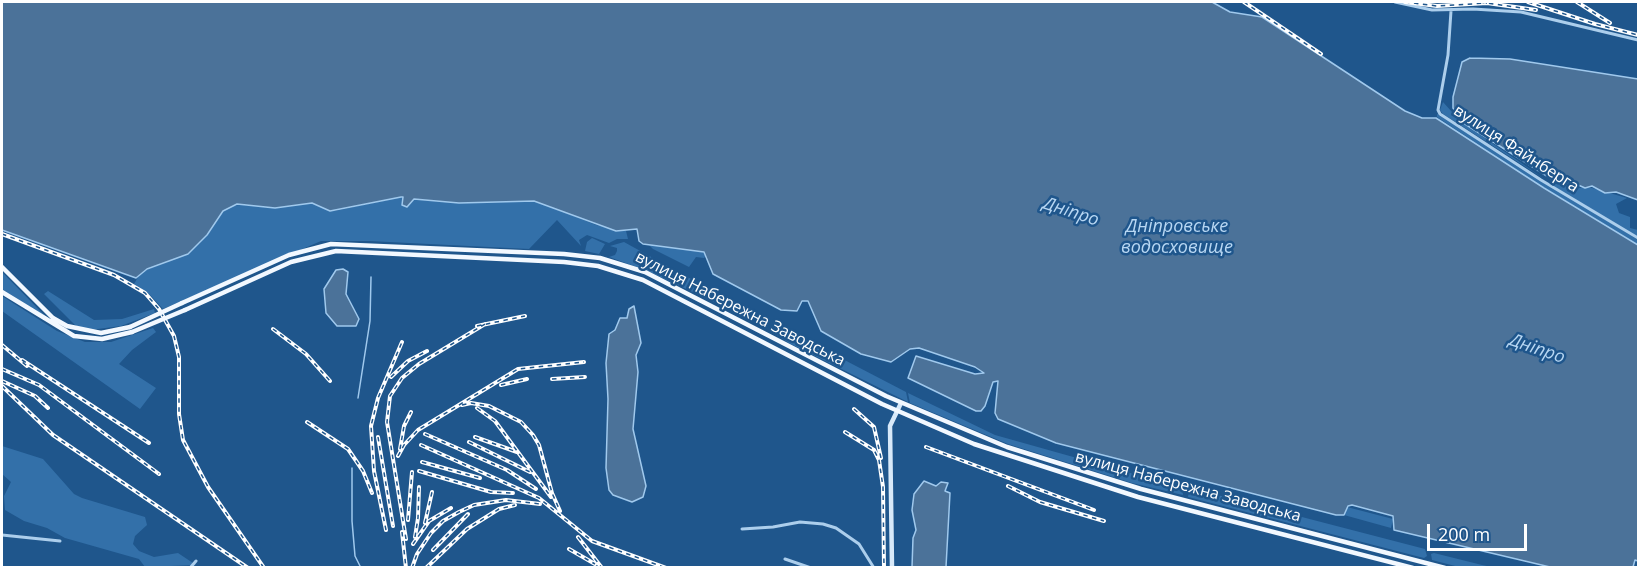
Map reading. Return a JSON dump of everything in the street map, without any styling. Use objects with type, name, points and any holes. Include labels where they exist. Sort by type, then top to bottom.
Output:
[{"type":"main road","name":"вулиця Набережна Заводська","points":[[2,267],[53,318],[68,327],[101,333],[131,330],[182,303],[289,255],[323,244],[424,246],[590,256],[645,272],[901,403],[977,436],[1078,470],[1445,567]]},
{"type":"main road","name":"вулиця Набережна Заводська","points":[[2,292],[74,336],[102,339],[185,310],[291,262],[324,252],[351,251],[590,264],[643,280],[897,411],[974,444],[1076,478],[1413,567]]},
{"type":"street","points":[[1395,2],[1432,10],[1509,10],[1638,40]]},
{"type":"street","name":"вулиця Файнберга","points":[[1451,11],[1448,55],[1438,110],[1440,114],[1541,180],[1638,238]]},
{"type":"street","points":[[892,567],[890,426],[901,403]]},
{"type":"street","points":[[741,529],[773,528],[800,522],[836,528],[859,544],[874,567]]},
{"type":"street","points":[[2,535],[60,541]]},
{"type":"street","points":[[785,559],[811,567]]},
{"type":"street","points":[[190,567],[196,561]]},
{"type":"shaded area","points":[[1443,102],[1460,121],[1546,180],[1443,114],[1440,110]]},
{"type":"shaded area","points":[[1437,114],[1638,240],[1638,244],[1540,185],[1437,117]]},
{"type":"shaded area","points":[[1553,181],[1569,182],[1580,188],[1592,188],[1627,198],[1616,204],[1619,213],[1630,217],[1630,228],[1638,230],[1638,237],[1550,184]]},
{"type":"shaded area","points":[[401,197],[411,203],[414,199],[459,203],[534,200],[596,225],[626,231],[628,239],[617,239],[609,243],[587,235],[579,240],[581,246],[557,220],[529,249],[369,241],[321,241],[163,309],[150,295],[134,284],[141,272],[168,262],[200,243],[229,206],[251,204],[275,208],[312,203],[335,211]]},
{"type":"shaded area","points":[[592,238],[605,244],[599,254],[585,251],[587,242]]},
{"type":"shaded area","points":[[624,242],[733,302],[733,311],[648,271],[609,257],[615,255],[617,251],[617,248],[610,246]]},
{"type":"shaded area","points":[[649,245],[707,254],[704,258],[696,257],[689,267]]},
{"type":"shaded area","points":[[3,273],[47,318],[2,289]]},
{"type":"shaded area","points":[[48,291],[94,320],[122,319],[154,309],[155,313],[121,326],[90,330],[77,327],[44,294]]},
{"type":"shaded area","points":[[2,296],[57,331],[85,342],[111,342],[153,328],[156,332],[132,350],[119,364],[156,388],[140,409],[2,311]]},
{"type":"shaded area","points":[[781,327],[906,392],[908,402],[789,343],[777,335]]},
{"type":"shaded area","points":[[908,393],[995,435],[1173,485],[1182,488],[1183,495],[1132,483],[1008,444],[910,403]]},
{"type":"shaded area","points":[[2,446],[43,459],[74,494],[82,498],[145,517],[147,525],[135,536],[133,544],[139,551],[154,557],[178,553],[196,565],[145,567],[139,559],[65,538],[47,528],[24,521],[5,510],[4,496],[11,482],[2,474]]},
{"type":"shaded area","points":[[1198,490],[1425,549],[1427,556],[1424,558],[1188,497],[1189,491],[1197,493]]},
{"type":"shaded area","points":[[1347,507],[1393,519],[1391,528],[1344,515]]},
{"type":"shaded area","points":[[1431,554],[1492,567],[1459,567],[1432,560]]},
{"type":"water","name":"Дніпровське водосховище","points":[[2,2],[1212,2],[1230,12],[1262,17],[1405,111],[1422,118],[1436,118],[1638,245],[1638,561],[1635,560],[1633,567],[1550,567],[1394,530],[1393,516],[1352,505],[1348,506],[1344,515],[1336,515],[1056,443],[998,419],[995,413],[998,381],[993,382],[985,406],[981,411],[976,411],[908,378],[916,356],[975,374],[984,373],[975,367],[919,348],[910,349],[891,362],[861,354],[821,331],[808,301],[802,301],[797,311],[781,310],[713,274],[704,252],[643,244],[639,241],[637,229],[616,231],[534,201],[459,203],[414,199],[407,207],[402,205],[403,197],[401,197],[330,211],[312,203],[275,208],[237,204],[223,211],[207,235],[188,254],[147,269],[136,278],[2,230]]},
{"type":"water","points":[[1470,58],[1510,59],[1638,79],[1638,200],[1616,192],[1605,193],[1592,186],[1585,188],[1569,181],[1553,180],[1465,124],[1453,108],[1453,97],[1462,62]]},
{"type":"water","points":[[343,269],[348,272],[346,294],[359,319],[356,326],[337,326],[326,313],[324,289],[336,270]]},
{"type":"water","points":[[634,306],[641,343],[636,355],[638,372],[633,429],[646,486],[643,497],[632,502],[613,495],[609,490],[606,468],[608,399],[606,363],[609,334],[615,330],[620,318],[627,318],[629,309]]},
{"type":"water","points":[[924,481],[936,486],[941,482],[948,483],[945,491],[950,493],[946,567],[912,567],[913,538],[916,530],[912,510],[914,494]]},
{"type":"waterway","points":[[358,398],[370,321],[371,277]]},
{"type":"waterway","points":[[352,468],[352,521],[355,556],[361,568]]},
{"type":"railway","points":[[1244,2],[1321,54]]},
{"type":"railway","points":[[1405,2],[1437,6],[1487,3]]},
{"type":"railway","points":[[1480,2],[1536,10]]},
{"type":"railway","points":[[1528,2],[1595,24],[1638,35]]},
{"type":"railway","points":[[1577,2],[1610,23]]},
{"type":"railway","points":[[2,234],[114,275],[145,293],[159,309],[174,336],[179,357],[179,414],[183,440],[208,487],[264,568]]},
{"type":"railway","points":[[477,326],[525,316]]},
{"type":"railway","points":[[406,539],[387,422],[390,396],[402,378],[419,364],[485,324]]},
{"type":"railway","points":[[273,329],[306,354],[330,381]]},
{"type":"railway","points":[[386,530],[374,471],[371,426],[378,398],[402,342]]},
{"type":"railway","points":[[2,345],[27,366]]},
{"type":"railway","points":[[391,377],[408,361],[427,351]]},
{"type":"railway","points":[[22,360],[149,443]]},
{"type":"railway","points":[[398,456],[404,445],[418,430],[518,369],[584,362]]},
{"type":"railway","points":[[2,369],[39,385],[159,474]]},
{"type":"railway","points":[[552,379],[585,377]]},
{"type":"railway","points":[[501,385],[527,379]]},
{"type":"railway","points":[[2,381],[35,396],[48,408]]},
{"type":"railway","points":[[2,386],[53,435],[248,568]]},
{"type":"railway","points":[[462,405],[471,403],[489,406],[521,422],[539,445],[552,493],[560,511]]},
{"type":"railway","points":[[477,408],[495,421],[551,497]]},
{"type":"railway","points":[[854,409],[874,427],[881,458]]},
{"type":"railway","points":[[400,449],[404,426],[411,412]]},
{"type":"railway","points":[[307,422],[348,449],[363,471],[372,493]]},
{"type":"railway","points":[[845,432],[874,450],[879,460],[883,487],[884,568]]},
{"type":"railway","points":[[425,434],[507,470],[536,489]]},
{"type":"railway","points":[[378,437],[393,526]]},
{"type":"railway","points":[[475,437],[517,452]]},
{"type":"railway","points":[[469,442],[530,472]]},
{"type":"railway","points":[[421,445],[539,498],[592,541],[666,568]]},
{"type":"railway","points":[[926,447],[1094,510]]},
{"type":"railway","points":[[422,462],[480,478]]},
{"type":"railway","points":[[419,471],[491,492],[513,493]]},
{"type":"railway","points":[[408,520],[412,472]]},
{"type":"railway","points":[[1008,486],[1040,502],[1104,521]]},
{"type":"railway","points":[[415,537],[419,487]]},
{"type":"railway","points":[[425,523],[432,492]]},
{"type":"railway","points":[[412,568],[417,554],[431,533],[443,521],[459,512],[474,505],[506,500],[540,504]]},
{"type":"railway","points":[[426,568],[467,529],[499,509],[515,505]]},
{"type":"railway","points":[[413,544],[429,521],[451,508]]},
{"type":"railway","points":[[433,550],[468,514]]},
{"type":"railway","points":[[402,532],[406,568]]},
{"type":"railway","points":[[578,537],[602,568]]},
{"type":"railway","points":[[569,549],[595,564]]},
{"type":"water label","name":"Дніпро","points":[[1071,212]]},
{"type":"water label","name":"Дніпро","points":[[1537,349]]}]
